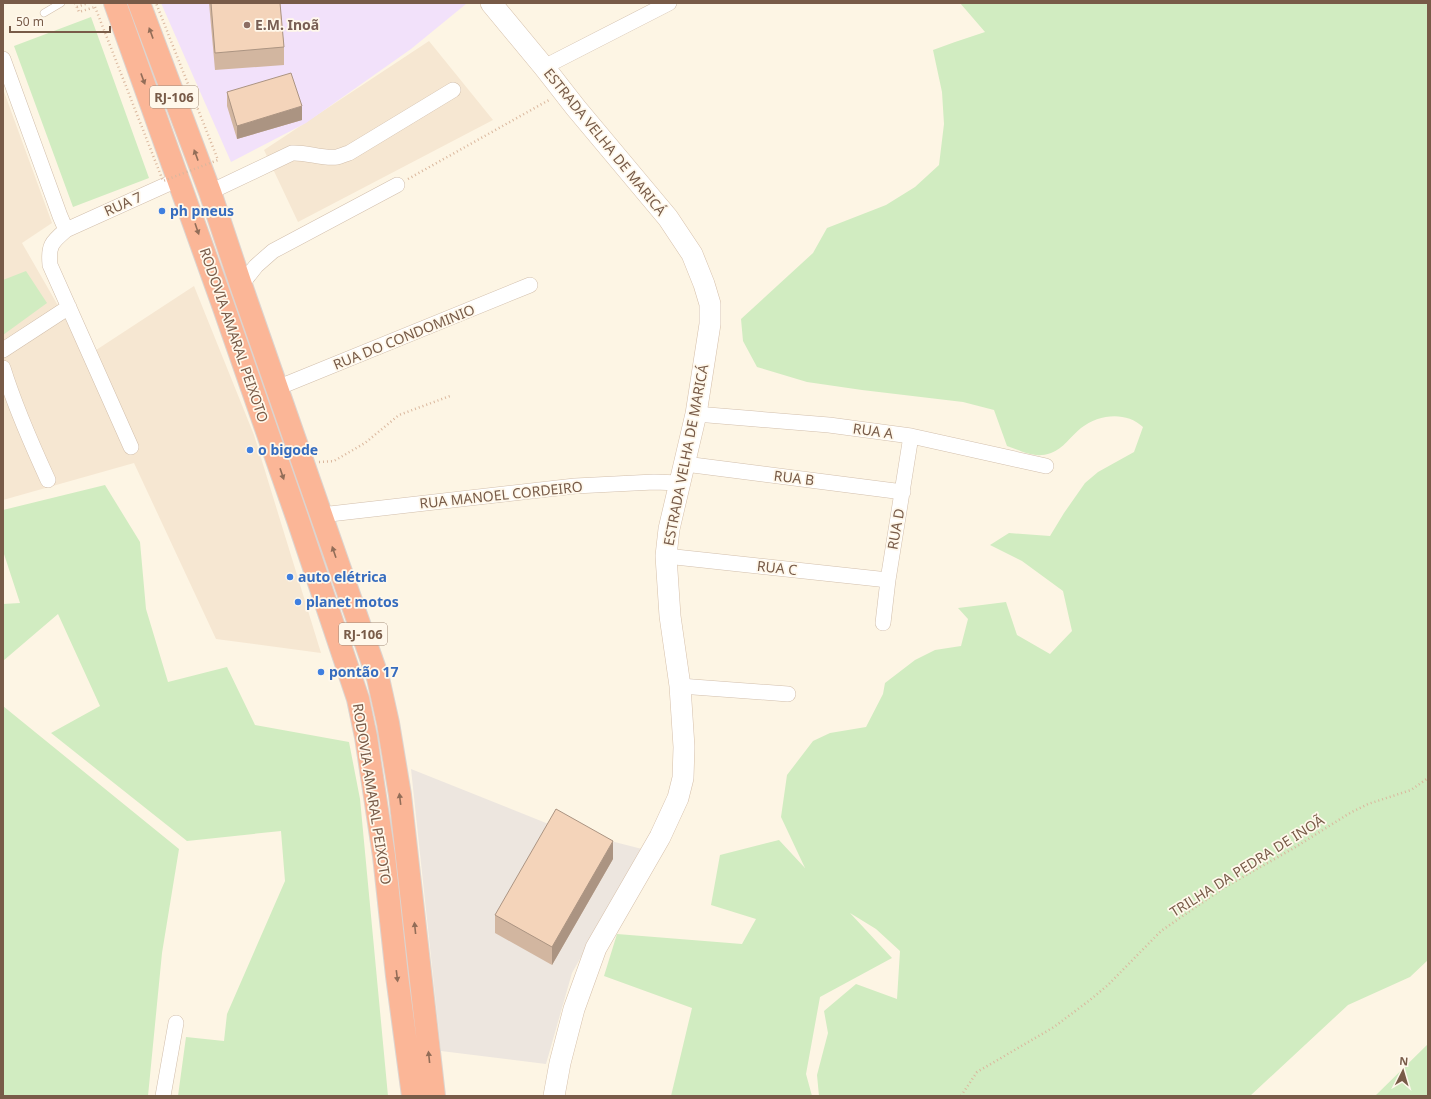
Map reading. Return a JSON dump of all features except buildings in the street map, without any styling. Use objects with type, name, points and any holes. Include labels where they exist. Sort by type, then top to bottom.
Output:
[{"type":"highway","name":"RODOVIA AMARAL PEIXOTO","points":[[140,3],[210,192],[378,678],[388,723],[400,795],[434,1096]]},
{"type":"highway","name":"RODOVIA AMARAL PEIXOTO","points":[[105,5],[179,179],[298,520],[358,699],[366,737],[384,856],[397,976],[413,1096]]},
{"type":"street","name":"ESTRADA VELHA DE MARICÁ","points":[[491,3],[668,218],[692,254],[710,304],[710,324],[696,414],[669,528],[666,556],[670,616],[680,686],[684,747],[683,778],[678,798],[660,837],[596,948],[574,1009],[560,1063],[554,1096]]},
{"type":"street","points":[[544,67],[669,3]]},
{"type":"street","points":[[3,58],[66,230],[53,241],[49,253],[50,265],[131,447]]},
{"type":"street","points":[[210,192],[292,153],[324,157],[336,157],[349,153],[453,90]]},
{"type":"street","name":"RUA 7","points":[[66,230],[179,179]]},
{"type":"street","points":[[241,285],[256,266],[272,251],[397,185]]},
{"type":"street","name":"RUA DO CONDOMINIO","points":[[277,388],[530,285]]},
{"type":"street","points":[[3,350],[69,307]]},
{"type":"street","points":[[3,368],[20,417],[48,480]]},
{"type":"street","name":"RUA A","points":[[696,414],[829,425],[911,436],[1046,466]]},
{"type":"street","name":"RUA D","points":[[883,623],[888,580],[911,436]]},
{"type":"street","name":"RUA B","points":[[683,474],[903,492]]},
{"type":"street","name":"RUA MANOEL CORDEIRO","points":[[321,515],[574,486],[654,482],[683,474]]},
{"type":"street","name":"RUA C","points":[[666,556],[888,580]]},
{"type":"street","points":[[680,686],[788,694]]},
{"type":"street","points":[[163,1096],[176,1023]]},
{"type":"lane","points":[[44,13],[61,3]]},
{"type":"path","points":[[75,3],[79,12],[105,5],[163,181],[218,160],[156,3]]},
{"type":"path","points":[[77,7],[88,3]]},
{"type":"path","points":[[397,185],[564,92]]},
{"type":"path","points":[[303,462],[334,461],[365,444],[398,415],[450,396]]},
{"type":"path","name":"TRILHA DA PEDRA DE INOÃ","points":[[961,1096],[977,1072],[1054,1027],[1090,1000],[1108,985],[1161,931],[1206,900],[1350,813],[1368,804],[1411,790],[1428,778]]},
{"type":"shaded area","points":[[161,3],[466,4],[411,49],[306,123],[231,162]]},
{"type":"shaded area","points":[[429,41],[493,120],[298,222],[264,150]]},
{"type":"shaded area","points":[[3,89],[52,223],[22,243],[87,356],[194,286],[254,435],[321,653],[216,639],[134,463],[3,500]]},
{"type":"shaded area","points":[[411,769],[556,827],[642,849],[572,973],[546,1064],[441,1051]]},
{"type":"green space","points":[[960,3],[1428,3],[1428,960],[1410,977],[1348,1005],[1250,1096],[819,1096],[817,1075],[828,1033],[824,1011],[856,984],[897,999],[900,951],[876,929],[850,913],[892,958],[820,997],[806,1074],[812,1096],[671,1096],[692,1008],[604,976],[617,934],[742,944],[756,919],[711,905],[720,855],[779,840],[805,868],[781,817],[787,775],[813,741],[830,733],[866,727],[883,694],[885,683],[915,660],[935,650],[961,646],[968,619],[958,608],[1006,602],[1017,635],[1050,654],[1072,631],[1063,591],[1022,561],[990,545],[1009,533],[1050,536],[1085,483],[1098,472],[1134,452],[1143,427],[1129,418],[1112,416],[1104,417],[1088,423],[1063,445],[1051,453],[1045,455],[1028,454],[1007,446],[994,410],[963,402],[807,382],[757,367],[743,341],[741,319],[813,253],[827,228],[886,205],[915,187],[939,165],[944,124],[942,92],[933,50],[985,32]]},
{"type":"green space","points":[[91,17],[149,178],[73,207],[14,46]]},
{"type":"green space","points":[[26,271],[47,303],[3,335],[3,280]]},
{"type":"green space","points":[[105,485],[140,542],[146,609],[168,682],[227,667],[255,725],[349,742],[360,799],[388,1096],[178,1096],[186,1037],[224,1041],[227,1014],[285,881],[281,831],[187,841],[51,733],[100,706],[58,614],[3,661],[3,604],[20,603],[3,551],[3,510]]},
{"type":"green space","points":[[3,706],[179,849],[162,953],[148,1096],[3,1096]]},
{"type":"green space","points":[[1428,1044],[1428,1096],[1375,1096]]},
{"type":"place","name":"E.M. Inoã","points":[[247,25]]},
{"type":"place","name":"ph pneus","points":[[162,211]]},
{"type":"place","name":"o bigode","points":[[250,450]]},
{"type":"place","name":"auto elétrica","points":[[290,577]]},
{"type":"place","name":"planet motos","points":[[298,602]]},
{"type":"place","name":"pontão 17","points":[[321,672]]}]
